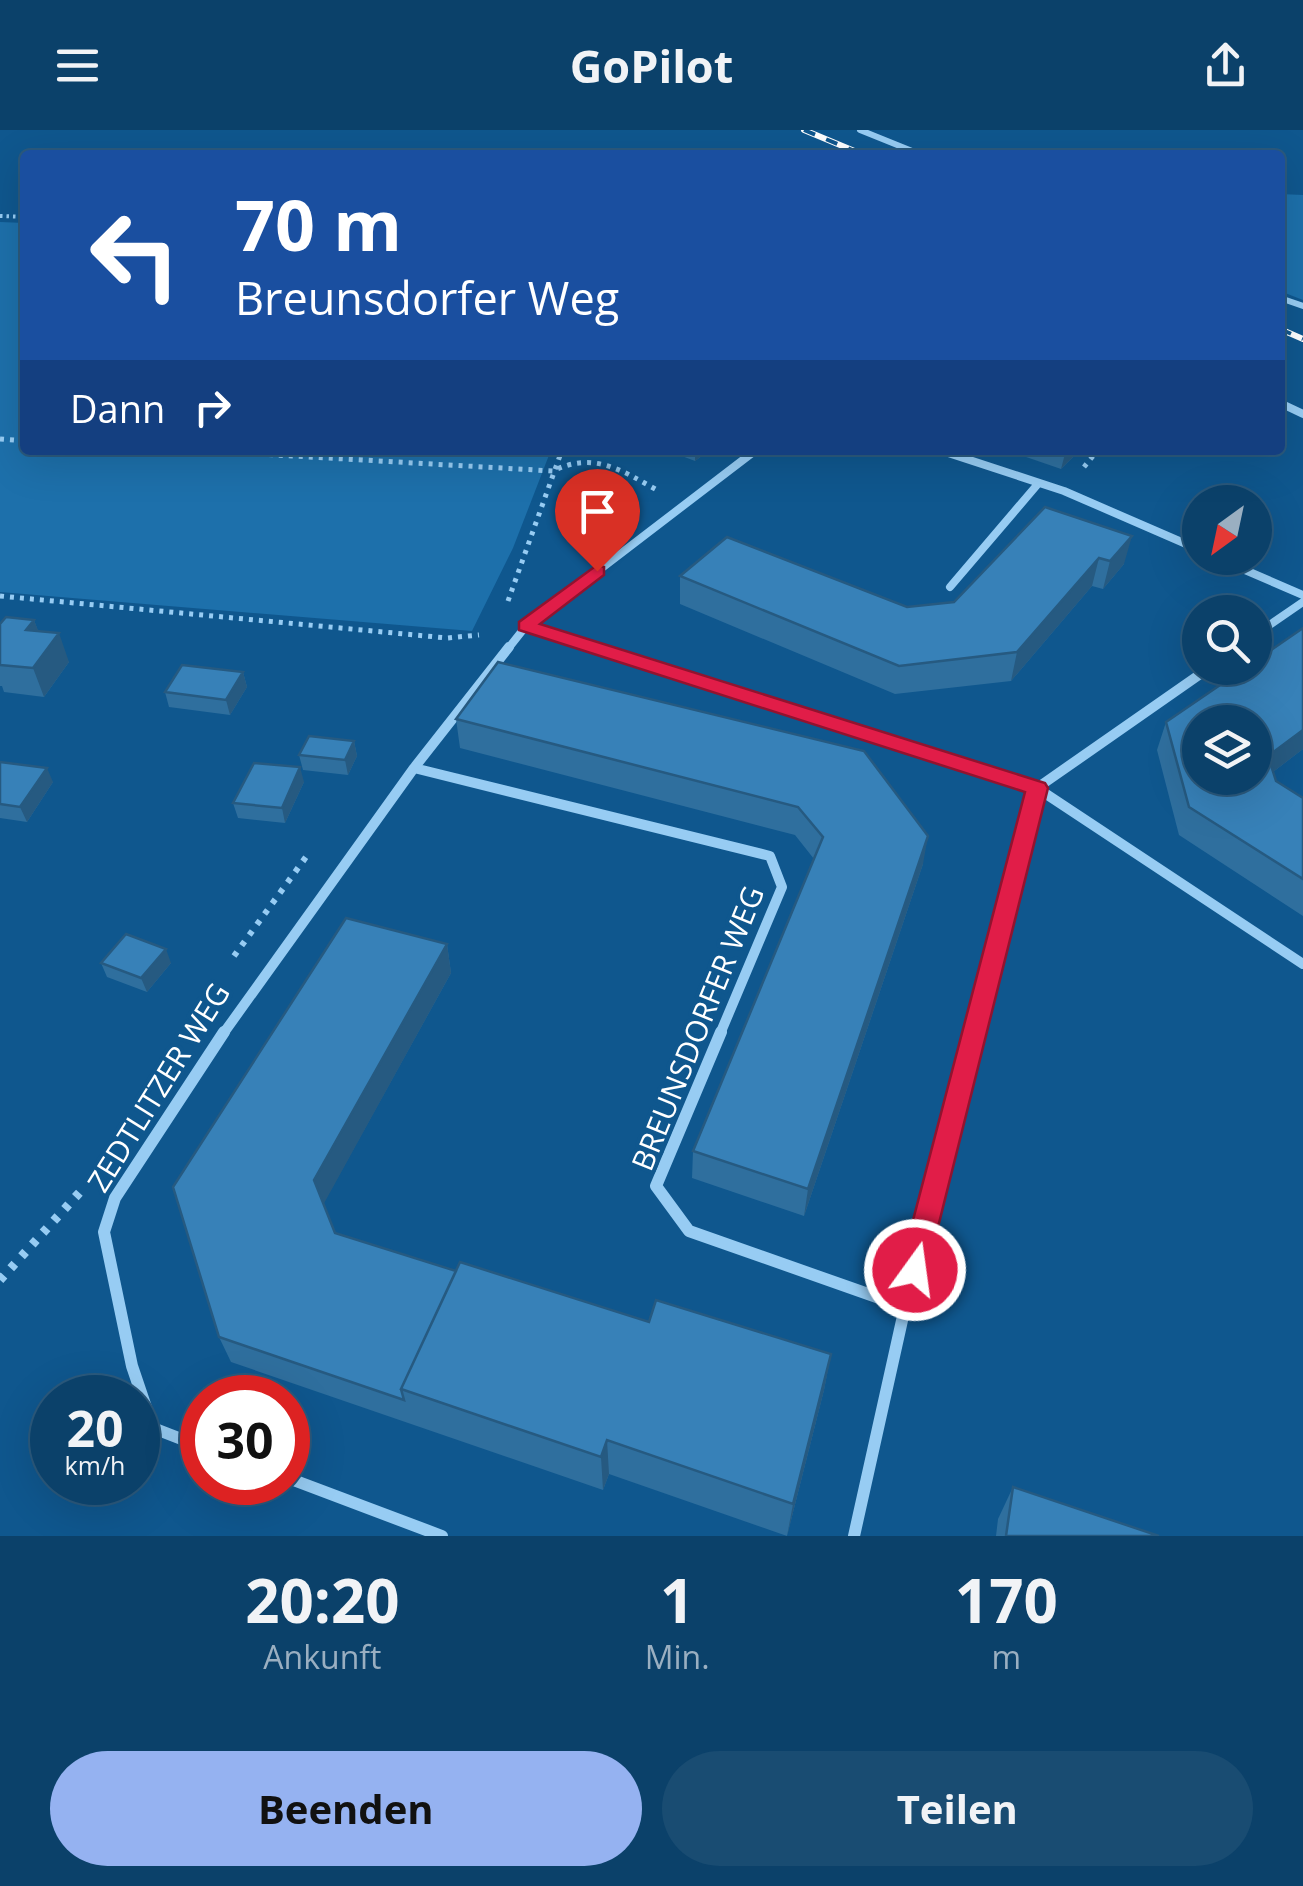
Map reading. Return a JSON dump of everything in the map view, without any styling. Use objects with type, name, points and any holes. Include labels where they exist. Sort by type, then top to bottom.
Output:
[{"type":"street","points":[[860,130],[910,150]]},
{"type":"street","points":[[414,768],[526,626],[750,455]]},
{"type":"street","points":[[952,455],[1037,485],[1064,490],[1182,542]]},
{"type":"street","points":[[950,587],[1037,485]]},
{"type":"street","points":[[1254,575],[1303,598],[1272,622]]},
{"type":"street","points":[[526,626],[1037,788],[1303,964]]},
{"type":"street","points":[[854,1536],[906,1306],[1037,788],[1185,685]]},
{"type":"street","name":"BREUNSDORFER WEG","points":[[414,768],[770,856],[782,887],[656,1186],[688,1231],[906,1306]]},
{"type":"street","name":"ZEDTLITZER WEG","points":[[180,1438],[153,1428],[132,1366],[104,1232],[115,1198],[246,999],[414,768]]},
{"type":"street","points":[[310,1486],[442,1536]]},
{"type":"path","points":[[276,455],[553,471],[572,459],[605,462],[685,506]]},
{"type":"path","points":[[491,634],[500,623],[560,455]]},
{"type":"path","points":[[0,596],[447,638],[491,634],[514,641]]},
{"type":"shaded area","points":[[1285,194],[1303,195],[1303,300],[1285,293]]},
{"type":"shaded area","points":[[0,222],[20,223],[20,455],[549,455],[513,548],[472,631],[0,592]]},
{"type":"building","points":[[1045,507],[1132,536],[1110,561],[1099,558],[1017,652],[899,666],[680,576],[727,537],[907,607],[954,602]]},
{"type":"building","points":[[6,617],[34,620],[26,630],[59,633],[33,668],[0,665],[0,624]]},
{"type":"building","points":[[1303,628],[1303,730],[1272,753],[1272,705],[1191,705],[1220,685],[1272,685],[1272,649]]},
{"type":"building","points":[[498,662],[864,751],[928,836],[808,1189],[693,1151],[823,837],[798,807],[456,719]]},
{"type":"building","points":[[182,665],[243,672],[226,700],[165,692]]},
{"type":"building","points":[[1182,711],[1182,781],[1166,722]]},
{"type":"building","points":[[309,736],[354,741],[345,760],[299,755]]},
{"type":"building","points":[[0,762],[47,768],[20,807],[0,804]]},
{"type":"building","points":[[254,763],[300,767],[282,808],[233,803]]},
{"type":"building","points":[[1272,768],[1276,781],[1303,798],[1303,879],[1189,807],[1186,795],[1272,795]]},
{"type":"building","points":[[346,918],[447,944],[314,1180],[335,1233],[456,1271],[401,1389],[404,1400],[219,1337],[173,1187]]},
{"type":"building","points":[[126,934],[166,949],[141,978],[101,963]]},
{"type":"building","points":[[460,1262],[649,1322],[656,1300],[831,1354],[793,1504],[607,1440],[601,1457],[401,1389]]},
{"type":"building","points":[[1013,1487],[1159,1536],[1006,1536]]},
{"type":"railway","points":[[804,130],[852,150]]},
{"type":"railway","points":[[1285,331],[1303,339]]},
{"type":"route","points":[[597,571],[526,626],[1037,788],[915,1270]]}]
